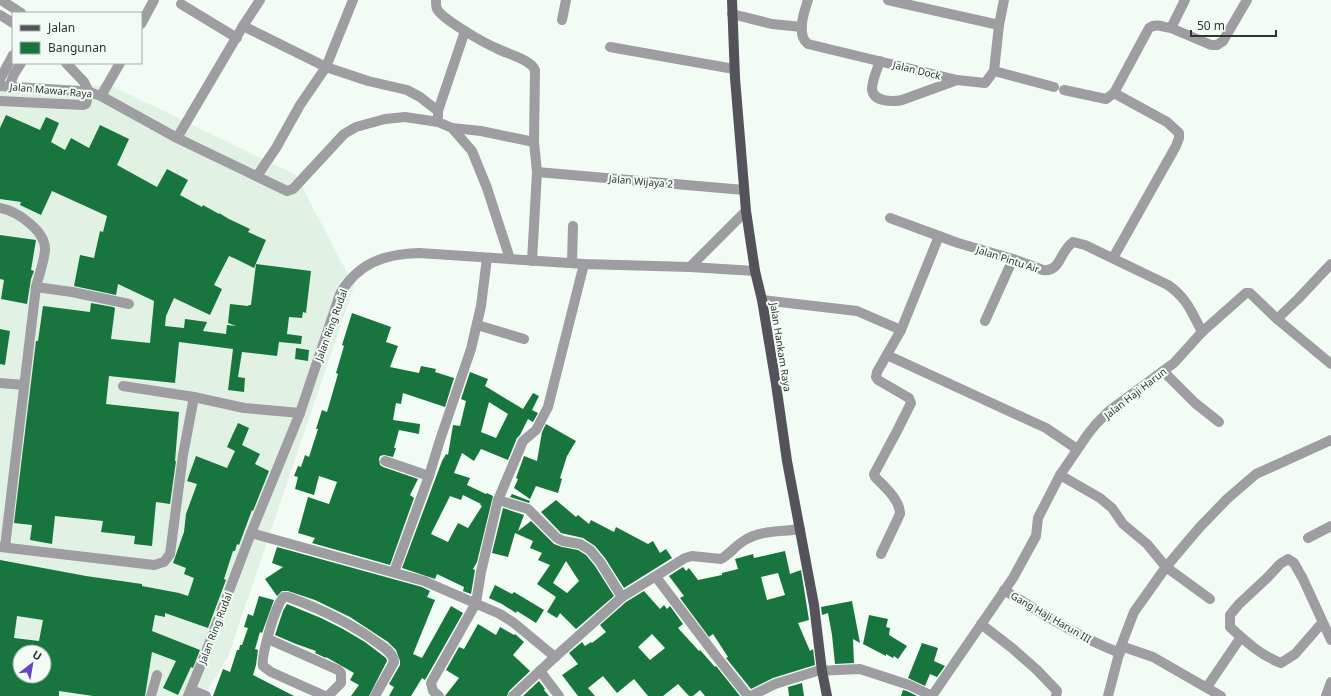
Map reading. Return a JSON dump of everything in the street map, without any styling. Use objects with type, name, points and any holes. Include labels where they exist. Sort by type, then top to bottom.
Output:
[{"type":"main road","name":"Jalan Hankam Raya","points":[[732,0],[734,69],[746,211],[754,271],[762,300],[787,461],[814,605],[822,671],[827,696]]},
{"type":"street","points":[[1,0],[19,12]]},
{"type":"street","points":[[142,22],[154,0]]},
{"type":"street","points":[[177,138],[260,0]]},
{"type":"street","points":[[257,176],[276,148],[300,105],[326,67],[353,0]]},
{"type":"street","points":[[436,0],[437,9],[466,31],[534,67],[536,77],[534,142],[537,172],[532,261]]},
{"type":"street","points":[[562,20],[566,0]]},
{"type":"street","points":[[732,14],[772,24],[802,27],[808,0]]},
{"type":"street","points":[[888,0],[999,25]]},
{"type":"street","points":[[1004,0],[999,25],[994,71],[1106,99],[1114,93],[1149,28],[1153,25],[1171,28],[1211,45],[1218,45],[1223,41],[1248,0]]},
{"type":"street","points":[[1171,28],[1185,0]]},
{"type":"street","points":[[181,4],[236,38]]},
{"type":"street","points":[[0,15],[12,22]]},
{"type":"street","points":[[243,26],[326,67],[368,81],[407,90],[420,97],[438,111]]},
{"type":"street","name":"Jalan Dock","points":[[802,27],[803,39],[808,44],[956,80],[985,83],[994,71]]},
{"type":"street","points":[[466,31],[438,111],[438,122],[452,128],[481,131],[534,142]]},
{"type":"street","points":[[610,47],[734,69]]},
{"type":"street","points":[[0,79],[12,58]]},
{"type":"street","points":[[880,61],[872,90],[879,98],[886,100],[902,100],[956,80]]},
{"type":"street","points":[[5,86],[20,64]]},
{"type":"street","points":[[0,102],[80,106],[86,104],[89,92],[84,82],[67,64]]},
{"type":"street","points":[[101,96],[119,64]]},
{"type":"street","name":"Jalan Mawar Raya","points":[[5,86],[89,92],[101,96],[177,138],[288,192],[298,185],[344,134],[356,127],[405,117],[438,122]]},
{"type":"street","points":[[1112,258],[1148,197],[1179,138],[1179,133],[1166,122],[1114,93]]},
{"type":"street","points":[[452,128],[472,151],[487,188],[510,260]]},
{"type":"street","name":"Jalan Wijaya 2","points":[[537,172],[744,190]]},
{"type":"street","points":[[0,208],[21,217],[37,231],[42,238],[45,249],[36,287],[3,547],[154,565],[164,562],[170,554],[183,455],[194,397]]},
{"type":"street","points":[[690,267],[746,211]]},
{"type":"street","name":"Jalan Pintu Air","points":[[890,218],[939,236],[1043,270],[1052,270],[1064,250],[1073,242],[1085,245],[1168,285],[1184,298],[1202,332]]},
{"type":"street","points":[[572,263],[573,226]]},
{"type":"street","points":[[881,554],[900,514],[900,510],[898,503],[874,474],[911,403],[909,398],[878,380],[876,377],[877,372],[901,330],[939,236]]},
{"type":"street","name":"Jalan Ring Rudal","points":[[189,693],[251,533],[300,413],[340,294],[350,279],[357,272],[366,266],[386,258],[401,254],[419,253],[584,264],[690,267],[754,271]]},
{"type":"street","points":[[394,572],[430,476],[440,440],[471,348],[481,306],[487,258]]},
{"type":"street","points":[[985,321],[1013,259]]},
{"type":"street","points":[[439,696],[431,687],[433,680],[476,603],[481,572],[498,500],[523,441],[536,430],[548,407],[584,264]]},
{"type":"street","points":[[1331,264],[1277,319],[1331,364]]},
{"type":"street","points":[[36,287],[72,292],[129,304]]},
{"type":"street","name":"Jalan Haji Harun","points":[[822,671],[860,669],[909,685],[930,695],[937,694],[1004,590],[1036,536],[1038,518],[1060,475],[1096,424],[1110,411],[1174,362],[1202,332],[1246,293],[1250,293],[1277,319]]},
{"type":"street","points":[[762,300],[857,311],[901,330]]},
{"type":"street","points":[[477,325],[524,339]]},
{"type":"street","points":[[887,355],[1046,428],[1077,449]]},
{"type":"street","points":[[1163,371],[1195,403],[1219,422]]},
{"type":"street","points":[[0,383],[24,385]]},
{"type":"street","points":[[123,386],[194,397],[244,408],[300,413]]},
{"type":"street","points":[[1108,696],[1120,649],[1134,612],[1166,567],[1198,528],[1256,474],[1331,440]]},
{"type":"street","points":[[385,461],[430,476]]},
{"type":"street","points":[[1060,475],[1100,498],[1112,508],[1123,524],[1147,544],[1166,567],[1210,599]]},
{"type":"street","points":[[498,500],[528,509],[557,538],[580,544],[590,550],[600,562],[622,597]]},
{"type":"street","points":[[1308,538],[1331,526]]},
{"type":"street","points":[[513,696],[555,656],[622,597],[685,558],[692,556],[721,559],[744,540],[752,536],[800,529]]},
{"type":"street","points":[[251,533],[424,581],[500,614],[514,623],[555,656]]},
{"type":"street","points":[[1322,623],[1295,654],[1281,663],[1269,658],[1241,638],[1230,627],[1230,615],[1239,604],[1280,564],[1288,560],[1294,563],[1303,578],[1322,623],[1331,640]]},
{"type":"street","points":[[656,577],[716,656],[750,696],[775,684],[817,671],[822,671]]},
{"type":"street","name":"Gang Haji Harun III","points":[[1004,590],[1066,628],[1096,644],[1153,657],[1221,696]]},
{"type":"street","points":[[268,639],[338,670],[342,677],[341,683],[327,696],[271,672],[263,666],[263,658],[268,639],[276,610],[280,600],[284,597],[288,597],[320,609],[352,625],[387,650],[394,659],[394,662],[375,696]]},
{"type":"street","points":[[981,624],[1037,670],[1057,691],[1056,696]]},
{"type":"street","points":[[1207,687],[1241,638]]},
{"type":"street","points":[[540,671],[559,696]]},
{"type":"street","points":[[151,696],[157,675]]},
{"type":"street","points":[[1326,696],[1331,682]]},
{"type":"street","points":[[189,693],[206,696]]},
{"type":"shaded area","points":[[0,84],[112,86],[296,175],[354,286],[228,657],[204,696],[0,696]]},
{"type":"building","points":[[6,115],[40,130],[46,117],[59,123],[51,142],[65,150],[71,138],[89,148],[100,125],[129,139],[117,165],[157,187],[167,169],[188,180],[180,195],[250,229],[248,232],[266,240],[254,268],[229,256],[214,285],[222,289],[210,315],[174,298],[166,316],[165,326],[184,328],[185,319],[207,322],[203,331],[226,334],[227,325],[236,326],[228,323],[230,304],[251,305],[256,264],[311,271],[306,313],[303,312],[302,318],[289,317],[287,334],[302,336],[301,344],[279,342],[277,356],[242,352],[238,377],[245,378],[244,392],[228,390],[233,349],[179,342],[175,383],[109,376],[106,404],[179,412],[176,461],[170,504],[156,502],[152,546],[134,544],[135,536],[101,532],[103,521],[55,516],[52,544],[30,540],[32,525],[14,523],[36,341],[38,341],[43,306],[90,312],[91,303],[113,307],[115,308],[111,339],[150,343],[154,301],[118,284],[116,295],[74,286],[80,255],[94,258],[100,231],[103,232],[107,216],[52,191],[41,215],[20,205],[21,202],[0,199],[0,128]]},
{"type":"building","points":[[0,235],[36,240],[31,270],[34,271],[31,279],[27,304],[1,299],[4,280],[0,279]]},
{"type":"building","points":[[352,313],[391,327],[386,342],[398,346],[390,367],[419,373],[421,366],[436,369],[435,372],[454,378],[445,407],[403,393],[401,404],[396,403],[393,420],[420,424],[419,434],[399,430],[393,457],[384,455],[380,456],[380,465],[418,479],[410,495],[414,498],[390,565],[312,543],[315,538],[298,533],[308,497],[329,504],[337,482],[319,476],[314,495],[295,489],[298,477],[294,476],[298,466],[301,467],[305,455],[309,457],[318,429],[316,429],[322,410],[327,412],[338,374],[336,373],[344,346],[342,345]]},
{"type":"building","points":[[0,329],[10,331],[5,365],[0,364]]},
{"type":"building","points":[[296,348],[309,350],[308,361],[295,359]]},
{"type":"building","points":[[470,372],[488,379],[485,386],[523,409],[533,393],[539,396],[532,410],[538,413],[533,422],[528,419],[517,438],[508,460],[481,449],[474,461],[462,453],[454,473],[470,478],[467,485],[493,496],[477,562],[473,569],[475,570],[471,594],[463,591],[464,587],[437,574],[435,579],[402,568],[442,461],[446,454],[448,455],[453,425],[460,426],[466,401],[461,399]],"holes":[[[489,402],[508,414],[496,438],[481,432]],[[463,495],[481,504],[480,505],[482,506],[468,528],[458,523],[448,542],[431,534],[450,496],[461,500]]]},
{"type":"building","points":[[238,423],[249,428],[242,445],[260,454],[255,464],[269,471],[239,545],[237,544],[235,551],[233,551],[224,579],[226,580],[208,628],[165,613],[165,617],[155,615],[152,631],[200,650],[193,668],[191,667],[178,695],[163,688],[176,661],[152,652],[145,696],[93,696],[59,691],[59,696],[0,696],[0,560],[86,576],[142,584],[142,586],[188,596],[194,578],[184,574],[186,568],[173,563],[184,532],[186,514],[197,484],[187,481],[196,456],[227,468],[235,451],[227,447]],"holes":[[[17,616],[43,620],[39,641],[14,638]]]},
{"type":"building","points":[[546,424],[576,441],[567,456],[560,478],[562,479],[558,493],[536,486],[530,499],[514,488],[518,479],[516,478],[524,456],[537,461],[542,432]]},
{"type":"building","points":[[512,494],[530,501],[529,503],[510,497]]},
{"type":"building","points":[[556,500],[576,517],[578,515],[589,524],[591,520],[614,532],[616,527],[648,544],[653,541],[660,553],[666,549],[672,558],[624,588],[605,558],[595,546],[583,538],[561,533],[541,512]]},
{"type":"building","points":[[503,508],[524,515],[518,531],[531,521],[554,544],[578,550],[586,555],[595,566],[614,596],[576,629],[560,613],[557,618],[547,612],[556,597],[537,584],[550,565],[538,560],[542,553],[530,548],[533,541],[515,533],[508,557],[492,553]],"holes":[[[566,561],[579,581],[567,593],[553,583]]]},
{"type":"building","points":[[277,547],[422,587],[430,591],[427,597],[435,600],[413,654],[422,658],[451,606],[463,613],[425,680],[422,678],[411,696],[389,696],[394,687],[389,684],[400,665],[400,661],[396,650],[388,642],[350,617],[315,600],[288,591],[282,591],[277,596],[265,579],[283,567],[272,563]]},
{"type":"building","points":[[785,551],[790,574],[801,570],[809,620],[798,623],[810,651],[813,649],[815,665],[773,678],[751,689],[726,658],[728,657],[713,634],[709,637],[680,598],[684,596],[669,576],[683,567],[686,571],[689,568],[698,580],[722,575],[722,573],[738,569],[735,559],[753,554],[754,558]],"holes":[[[778,573],[785,595],[767,600],[761,577]]]},
{"type":"building","points":[[495,585],[512,594],[514,592],[544,610],[536,623],[517,611],[516,613],[489,598]]},
{"type":"building","points":[[644,591],[660,609],[664,605],[667,609],[670,606],[683,624],[678,628],[715,667],[716,666],[740,696],[705,696],[700,690],[693,696],[689,696],[678,684],[663,696],[648,696],[634,679],[617,693],[603,676],[588,688],[595,696],[578,696],[562,675],[578,664],[569,653],[582,642],[585,646],[591,642],[592,643],[606,632],[600,625],[626,602]],"holes":[[[652,634],[665,648],[650,660],[638,647]]]},
{"type":"building","points":[[259,596],[274,600],[262,633],[260,632],[255,649],[258,650],[253,675],[294,696],[213,696],[223,669],[230,672],[237,650],[239,650],[240,645],[242,645],[248,628],[244,627],[248,614],[253,616]]},
{"type":"building","points":[[852,601],[860,643],[853,639],[854,663],[835,664],[828,613],[822,615],[821,607]]},
{"type":"building","points":[[287,604],[343,629],[365,642],[386,658],[387,661],[369,696],[351,696],[359,685],[350,680],[354,673],[326,657],[315,653],[316,651],[275,635],[283,611]]},
{"type":"building","points":[[869,615],[888,619],[886,627],[890,628],[889,635],[907,646],[898,659],[894,656],[893,658],[886,654],[886,656],[863,644]]},
{"type":"building","points":[[478,624],[496,635],[500,627],[514,635],[515,634],[524,642],[513,655],[530,671],[509,691],[507,696],[445,696],[459,678],[446,670],[459,647],[464,649]]},
{"type":"building","points":[[922,643],[938,648],[934,661],[945,666],[937,677],[930,674],[925,686],[908,678]]},
{"type":"building","points":[[539,681],[549,696],[523,696]]},
{"type":"building","points":[[802,683],[804,696],[789,696],[788,687]]},
{"type":"building","points":[[903,690],[907,691],[917,696],[901,696]]}]
